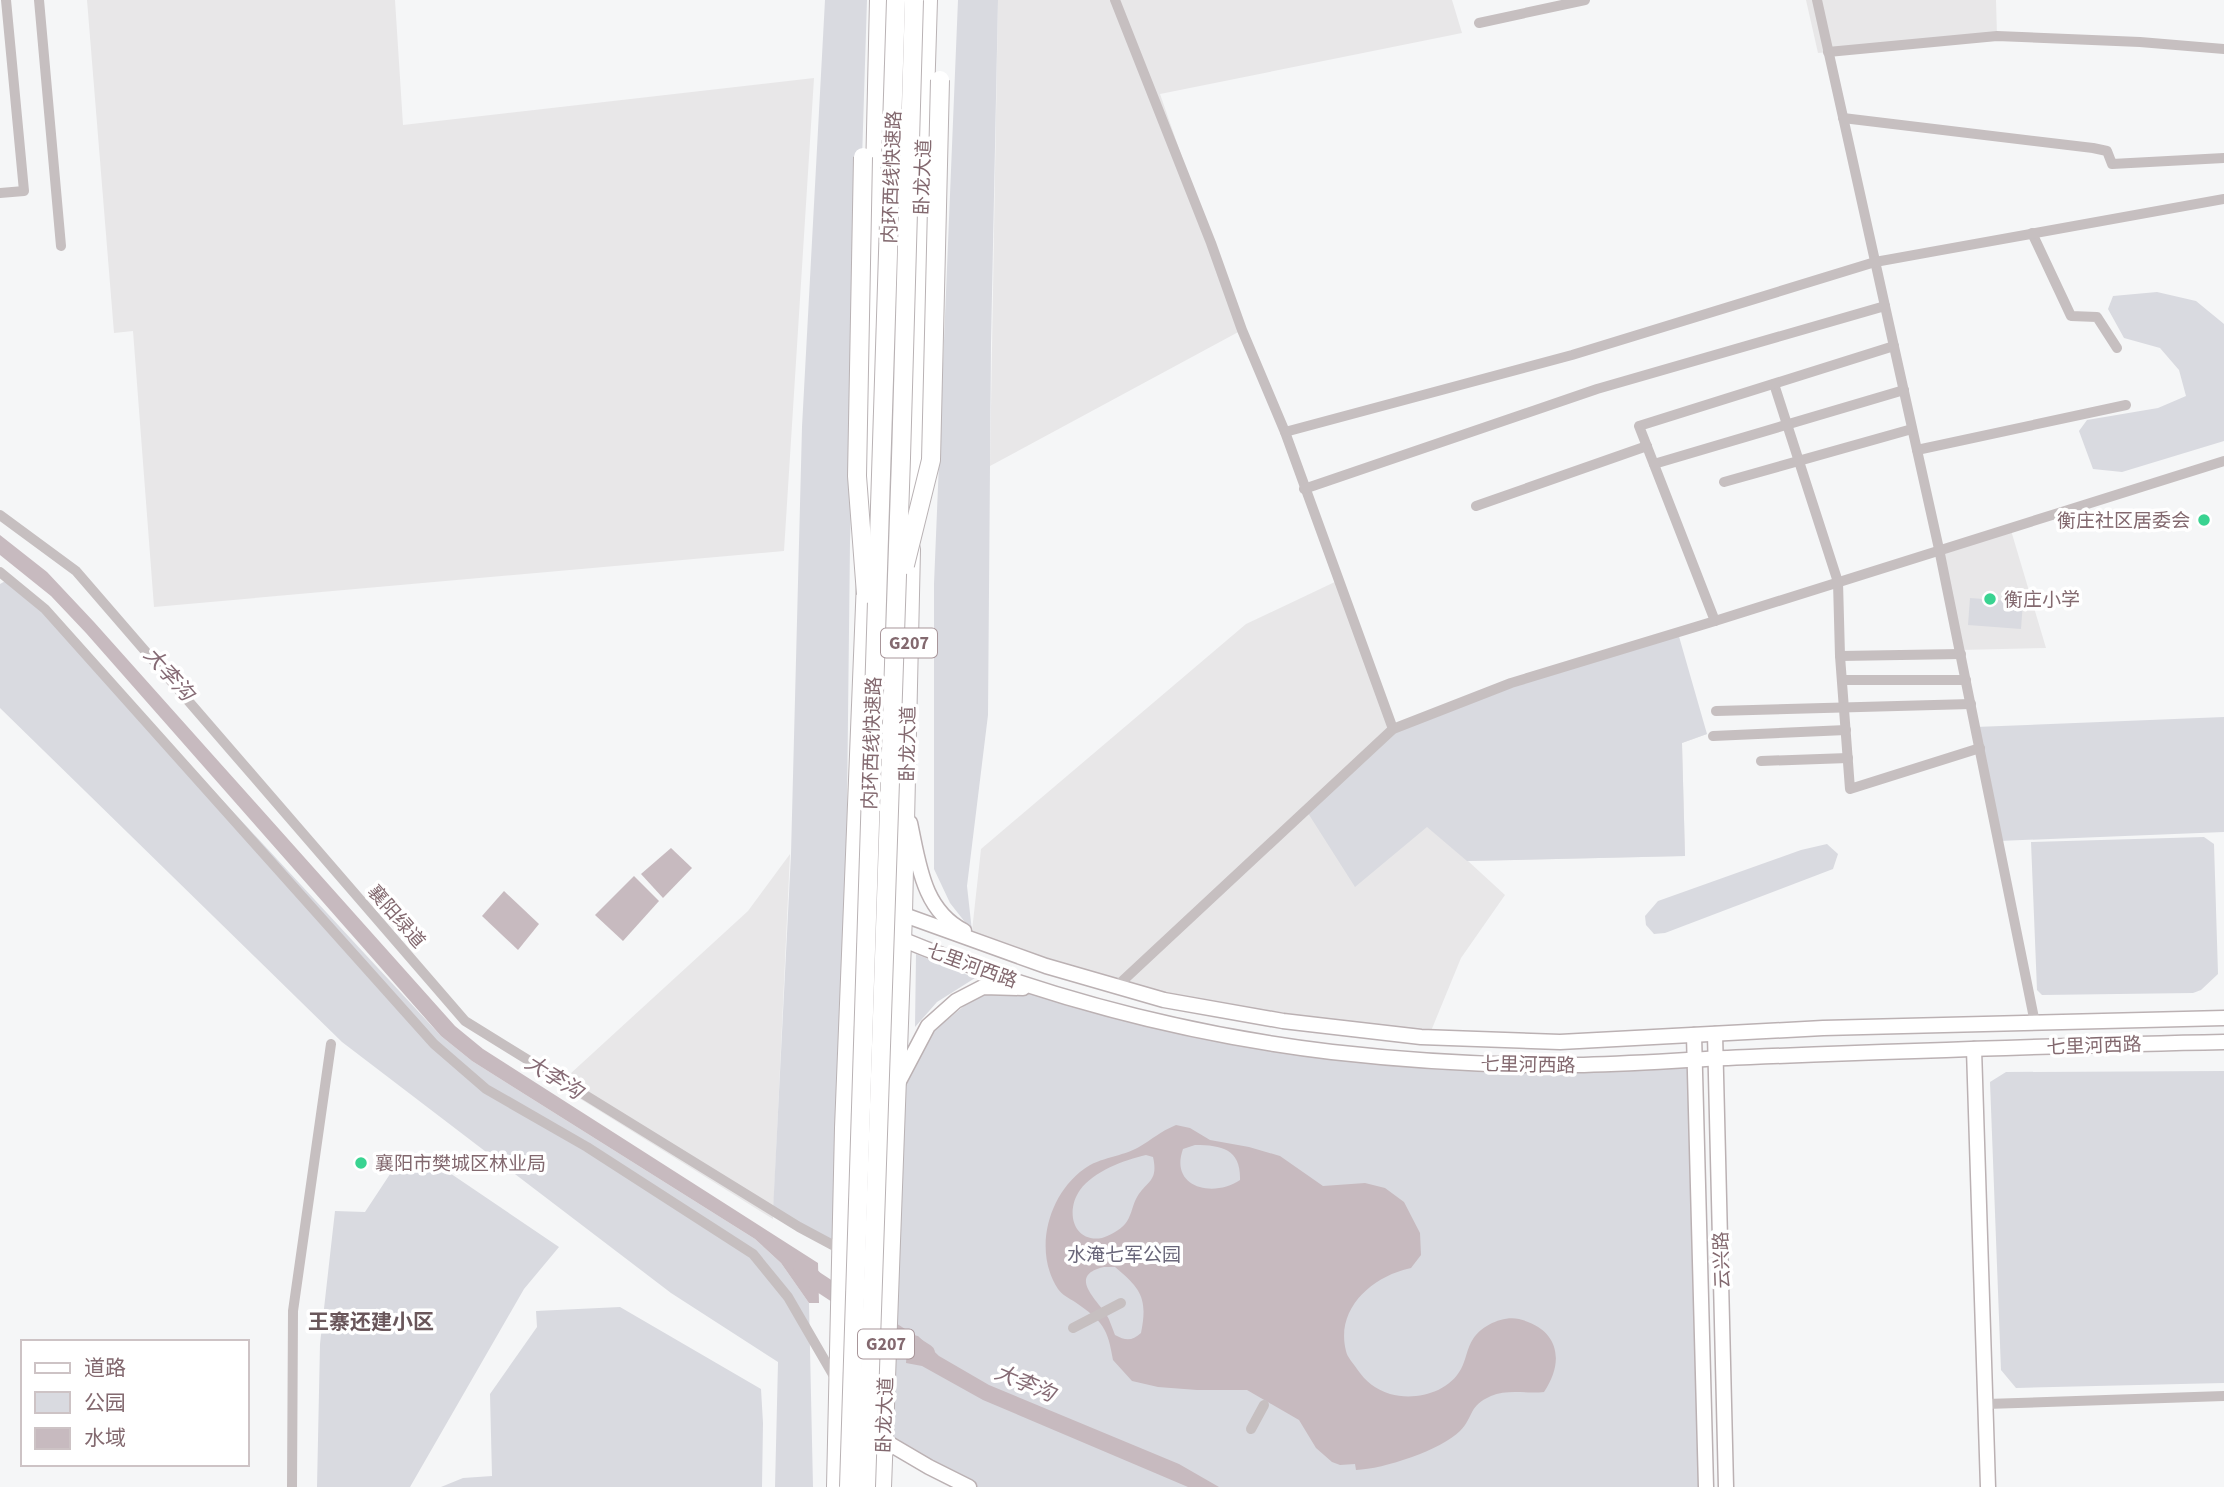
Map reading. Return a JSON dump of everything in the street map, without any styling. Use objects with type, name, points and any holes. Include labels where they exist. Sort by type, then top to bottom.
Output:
[{"type":"highway","name":"内环西线快速路","points":[[849,1487],[896,0]]},
{"type":"highway","name":"内环西线快速路","points":[[866,1487],[897,599],[914,0]]},
{"type":"highway","points":[[897,599],[931,460],[940,80],[930,0]]},
{"type":"highway","name":"卧龙大道","points":[[882,1487],[903,914],[930,0]]},
{"type":"highway","points":[[873,675],[857,476],[863,157],[879,7]]},
{"type":"highway","name":"G207","points":[[836,1487],[851,918],[866,590],[879,7]]},
{"type":"street","points":[[0,193],[24,191],[6,0]]},
{"type":"street","points":[[38,0],[61,246]]},
{"type":"street","points":[[1115,0],[1211,243],[1242,330],[1285,432],[1393,729]]},
{"type":"street","points":[[1479,23],[1585,0]]},
{"type":"street","points":[[1817,0],[1939,549],[2035,1023]]},
{"type":"street","points":[[1828,52],[1997,36],[2140,42],[2224,49]]},
{"type":"street","points":[[1843,118],[2093,148],[2107,151],[2112,164],[2224,158]]},
{"type":"street","points":[[1285,432],[1572,355],[1875,262],[2224,199]]},
{"type":"street","points":[[2032,233],[2071,316],[2097,317],[2117,348]]},
{"type":"street","points":[[1304,489],[1597,389],[1885,306]]},
{"type":"street","points":[[1715,621],[1639,426],[1894,345]]},
{"type":"street","points":[[1774,384],[1838,582],[1840,656],[1850,789],[1980,748]]},
{"type":"street","points":[[1654,464],[1904,390]]},
{"type":"street","points":[[1917,450],[2126,405]]},
{"type":"street","points":[[1724,482],[1913,429]]},
{"type":"street","points":[[1476,506],[1647,446]]},
{"type":"street","points":[[1116,987],[1393,729],[1511,683],[2224,461]]},
{"type":"street","name":"襄阳绿道","points":[[0,515],[76,571],[465,1021],[799,1227],[842,1259]]},
{"type":"street","points":[[0,572],[45,609],[434,1044],[486,1089],[587,1147],[754,1254],[788,1297],[839,1385]]},
{"type":"street","points":[[1840,656],[1961,654]]},
{"type":"street","points":[[1842,680],[1966,680]]},
{"type":"street","points":[[1716,710],[1971,704]]},
{"type":"street","points":[[1713,736],[1846,730]]},
{"type":"street","points":[[1760,761],[1848,758]]},
{"type":"street","points":[[905,806],[922,876],[933,906],[954,926],[1006,952]]},
{"type":"street","name":"七里河西路","points":[[853,897],[1006,952],[1164,1000],[1283,1021],[1421,1037],[1560,1042],[1823,1028],[2224,1018]]},
{"type":"street","name":"七里河西路","points":[[851,918],[1036,988],[1152,1021],[1332,1052],[1463,1063],[1576,1065],[2224,1042]]},
{"type":"street","points":[[896,1088],[928,1026],[956,1001],[983,987],[1036,988]]},
{"type":"street","name":"云兴路","points":[[1715,1034],[1726,1487]]},
{"type":"street","name":"云兴路","points":[[1694,1035],[1706,1487]]},
{"type":"street","points":[[292,1487],[293,1311],[331,1044]]},
{"type":"street","points":[[1975,1049],[1988,1487]]},
{"type":"street","points":[[1073,1328],[1121,1303]]},
{"type":"street","points":[[1986,1404],[2224,1396]]},
{"type":"street","points":[[1251,1429],[1264,1405]]},
{"type":"street","points":[[883,1440],[969,1487]]},
{"type":"shaded area","points":[[87,0],[395,0],[403,125],[814,78],[784,551],[154,607],[133,331],[114,333]]},
{"type":"shaded area","points":[[998,0],[1452,0],[1462,33],[1160,94],[1242,330],[990,466]]},
{"type":"shaded area","points":[[1806,0],[1996,0],[1997,36],[1818,53]]},
{"type":"shaded area","name":"衡庄小学","points":[[2010,527],[2046,648],[1960,650],[1939,549]]},
{"type":"shaded area","points":[[1339,580],[1393,729],[1707,734],[1682,743],[1685,856],[1468,861],[1505,895],[1461,958],[1431,1031],[1282,1016],[1139,990],[1008,950],[972,931],[981,849],[1246,624]]},
{"type":"shaded area","points":[[790,854],[773,1219],[558,1085],[748,911]]},
{"type":"green space","points":[[825,0],[867,0],[850,542],[842,1251],[773,1211],[791,854],[802,427]]},
{"type":"green space","points":[[958,0],[998,0],[991,343],[988,715],[967,886],[972,931],[950,903],[934,869],[934,584]]},
{"type":"green space","points":[[2157,292],[2196,301],[2224,324],[2224,441],[2122,472],[2093,469],[2079,431],[2087,420],[2158,408],[2186,396],[2179,370],[2160,348],[2124,338],[2108,309],[2113,296]]},
{"type":"green space","points":[[9,579],[45,609],[441,1036],[472,1061],[755,1239],[781,1263],[809,1303],[813,1487],[775,1487],[778,1362],[671,1293],[342,1042],[0,708],[0,584]]},
{"type":"green space","points":[[1970,598],[2023,602],[2021,629],[1968,625]]},
{"type":"green space","points":[[1678,633],[1707,734],[1682,743],[1685,856],[1467,861],[1427,827],[1355,887],[1306,810],[1393,729],[1511,683]]},
{"type":"green space","points":[[2224,717],[2224,832],[1999,841],[1975,727]]},
{"type":"green space","points":[[2204,837],[2214,844],[2218,974],[2201,990],[2193,993],[2042,995],[2037,990],[2031,842]]},
{"type":"green space","points":[[1827,844],[1838,854],[1833,869],[1665,933],[1654,934],[1646,925],[1645,916],[1658,901],[1801,850]]},
{"type":"green space","points":[[916,954],[975,978],[937,1002],[915,1027]]},
{"type":"green space","name":"水淹七军公园","points":[[1036,988],[1152,1021],[1463,1063],[1694,1059],[1706,1487],[969,1487],[883,1440],[896,1088],[935,1030],[970,1001],[993,991]]},
{"type":"green space","points":[[2224,1071],[2224,1383],[2016,1388],[2001,1370],[1990,1082],[2006,1072]]},
{"type":"green space","points":[[396,1165],[438,1165],[559,1247],[524,1289],[410,1487],[317,1487],[320,1344],[335,1211],[365,1212]]},
{"type":"green space","points":[[620,1307],[761,1389],[762,1487],[441,1487],[463,1478],[492,1476],[490,1394],[537,1327],[536,1311]]},
{"type":"water","points":[[0,535],[47,572],[94,622],[455,1026],[483,1049],[818,1263],[819,1303],[809,1303],[781,1263],[755,1239],[472,1061],[441,1036],[86,633],[51,596],[0,555]]},
{"type":"water","points":[[671,848],[692,868],[663,898],[641,874]]},
{"type":"water","points":[[634,876],[659,901],[623,941],[595,915]]},
{"type":"water","points":[[504,891],[539,924],[518,950],[482,916]]},
{"type":"water","points":[[1176,1125],[1190,1128],[1210,1140],[1280,1156],[1323,1186],[1365,1183],[1385,1188],[1404,1202],[1420,1233],[1421,1255],[1411,1268],[1383,1278],[1371,1286],[1360,1296],[1346,1321],[1344,1335],[1347,1353],[1360,1374],[1371,1384],[1400,1396],[1420,1395],[1439,1389],[1448,1384],[1461,1369],[1469,1346],[1481,1330],[1493,1323],[1513,1318],[1532,1324],[1550,1338],[1556,1358],[1555,1369],[1544,1392],[1510,1392],[1491,1396],[1478,1404],[1460,1431],[1440,1445],[1396,1462],[1356,1470],[1355,1464],[1340,1465],[1332,1462],[1316,1448],[1299,1420],[1247,1390],[1158,1387],[1132,1381],[1113,1360],[1103,1326],[1058,1289],[1046,1258],[1048,1224],[1061,1193],[1084,1169],[1132,1150]],"holes":[[[1195,1145],[1214,1146],[1228,1151],[1237,1162],[1240,1180],[1218,1188],[1196,1186],[1188,1181],[1182,1173],[1180,1162],[1183,1149]],[[1146,1155],[1153,1157],[1153,1177],[1136,1199],[1123,1226],[1102,1238],[1084,1236],[1074,1224],[1075,1198],[1093,1177],[1119,1163]],[[1115,1267],[1136,1288],[1144,1311],[1141,1333],[1138,1336],[1129,1339],[1115,1335],[1107,1316],[1087,1288],[1088,1275],[1093,1271]]]},
{"type":"water","points":[[908,1334],[918,1336],[939,1356],[989,1385],[1179,1464],[1219,1487],[1188,1487],[983,1400],[922,1366],[906,1363]]},
{"type":"waterway","name":"大李沟","points":[[802,1268],[850,1303]]},
{"type":"waterway","name":"大李沟","points":[[876,1321],[926,1353]]},
{"type":"place","name":"衡庄社区居委会","points":[[2204,520]]},
{"type":"place","name":"衡庄小学","points":[[1990,599]]},
{"type":"place","name":"襄阳市樊城区林业局","points":[[361,1163]]},
{"type":"district","name":"王寨还建小区","points":[[371,1322]]}]
